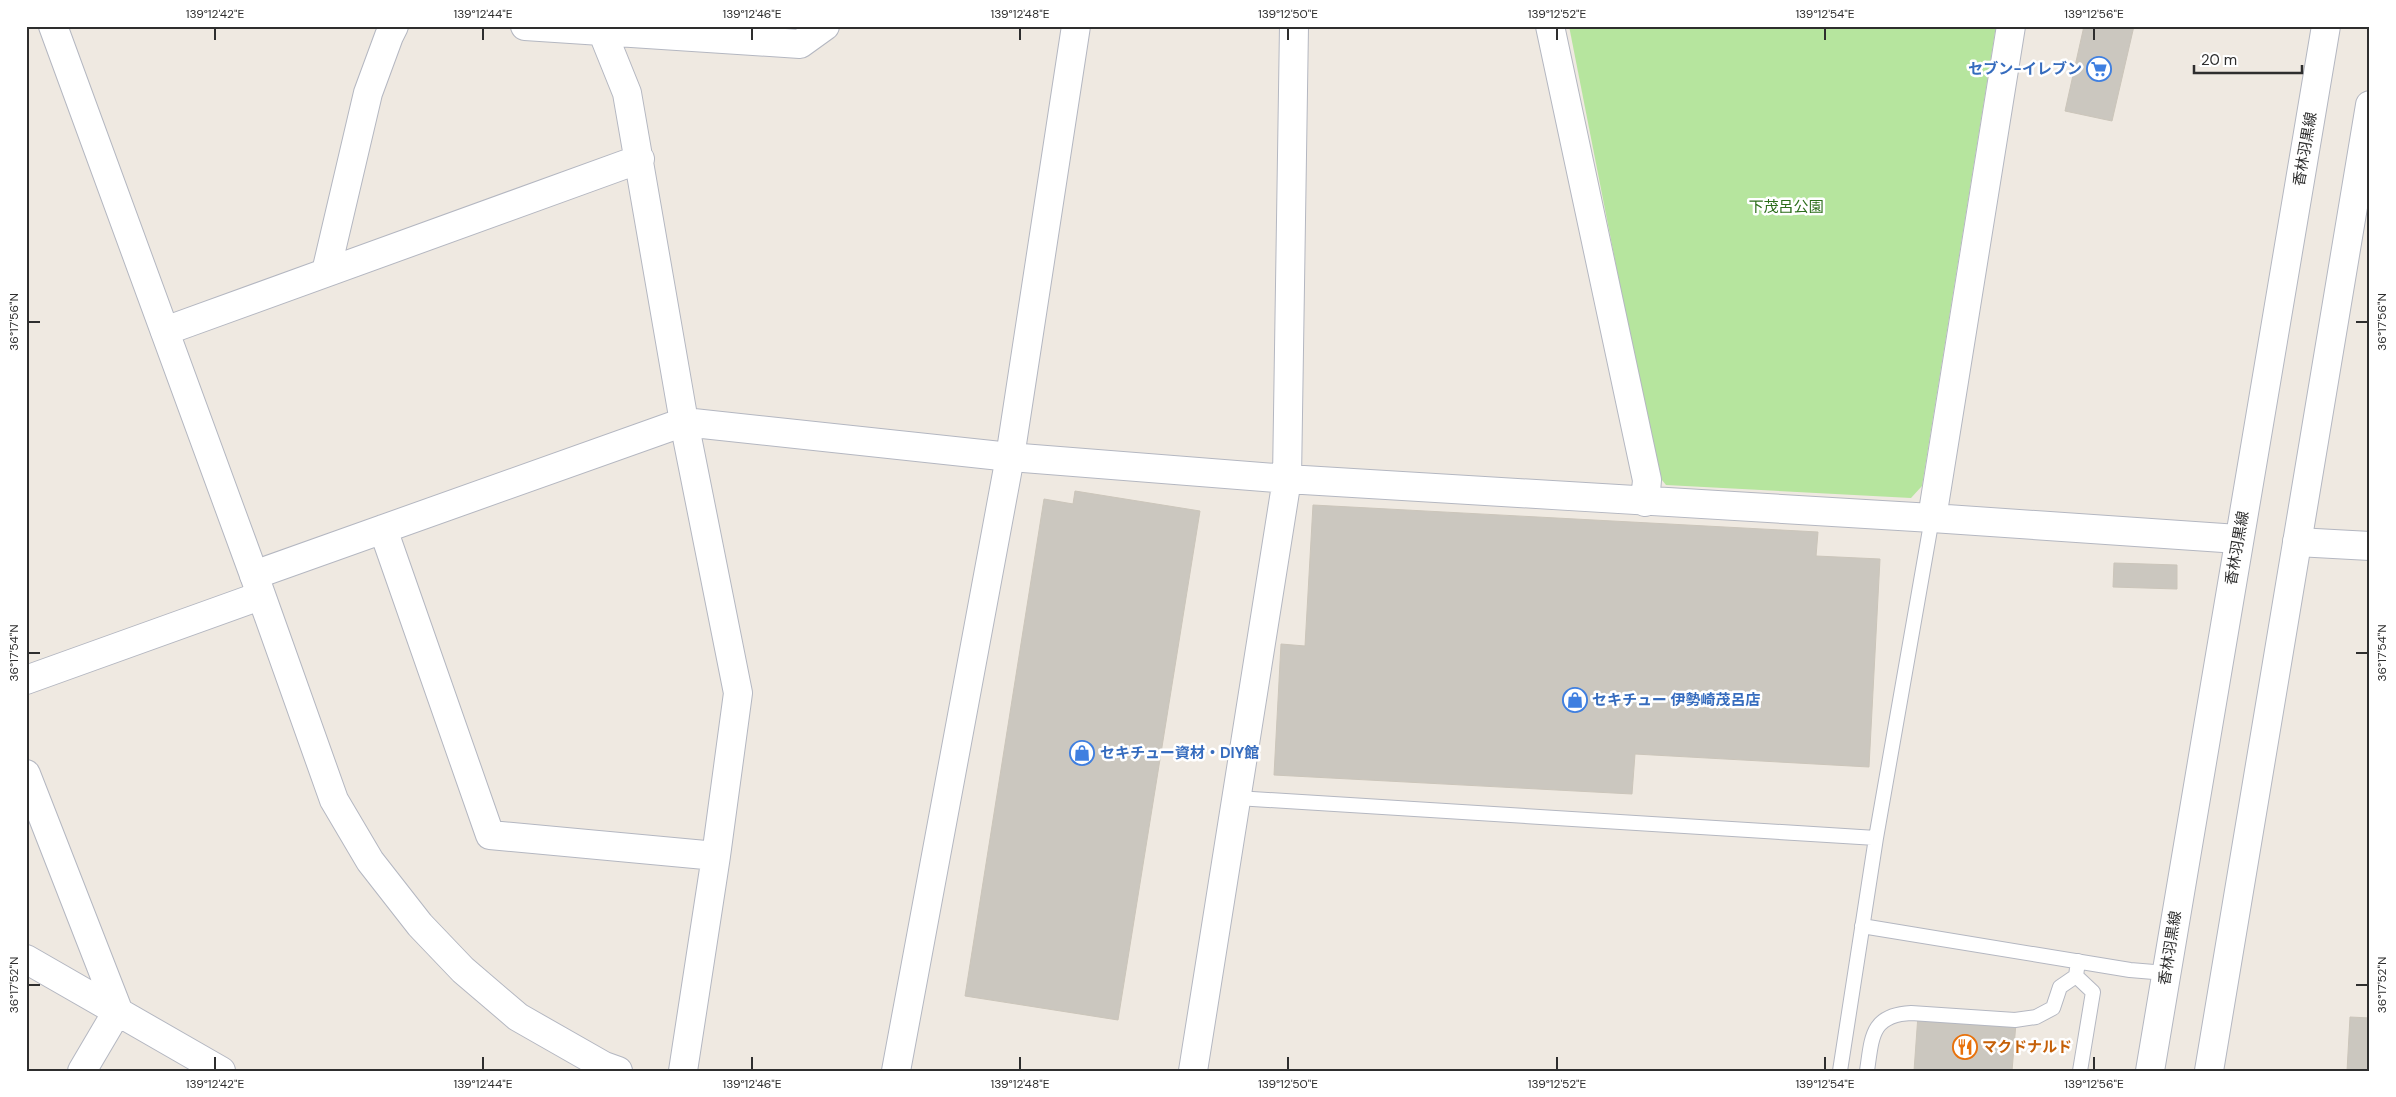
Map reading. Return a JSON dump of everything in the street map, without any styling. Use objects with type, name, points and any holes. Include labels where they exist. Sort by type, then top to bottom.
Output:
[{"type":"street","points":[[53,26],[334,800],[370,861],[420,925],[457,964],[518,1017],[604,1066],[618,1071]]},
{"type":"street","points":[[326,272],[368,93],[394,26]]},
{"type":"street","points":[[526,26],[601,29],[800,44],[826,26]]},
{"type":"street","points":[[896,1071],[1010,457],[1076,26]]},
{"type":"street","points":[[1193,1071],[1287,479],[1294,26]]},
{"type":"street","points":[[1550,26],[1647,480],[1646,502]]},
{"type":"street","points":[[1932,518],[2011,26]]},
{"type":"street","name":"香林羽黒線","points":[[2150,1071],[2238,539],[2326,26]]},
{"type":"street","points":[[601,29],[627,93],[640,159],[684,422],[738,693],[716,856],[683,1071]]},
{"type":"street","points":[[2208,1071],[2370,105]]},
{"type":"street","points":[[165,331],[640,159]]},
{"type":"street","points":[[26,680],[257,586],[383,529],[684,422],[1010,457],[1287,479],[1932,518],[2238,539]]},
{"type":"street","points":[[383,529],[490,835],[716,856]]},
{"type":"street","points":[[2297,542],[2370,546]]},
{"type":"street","points":[[26,774],[118,1010]]},
{"type":"street","points":[[26,959],[118,1010],[221,1071]]},
{"type":"street","points":[[82,1071],[118,1010]]},
{"type":"lane","points":[[1840,1071],[1876,838],[1932,518]]},
{"type":"lane","points":[[1237,798],[1876,838]]},
{"type":"lane","points":[[1862,926],[2130,970],[2166,973]]},
{"type":"lane","points":[[1866,1071],[1872,1034],[1883,1019],[1895,1014],[1911,1013],[2014,1020],[2036,1017],[2053,1008],[2060,987],[2076,976],[2078,961]]},
{"type":"lane","points":[[2076,976],[2093,992],[2080,1071]]},
{"type":"green space","name":"下茂呂公園","points":[[1569,26],[1996,26],[1922,486],[1911,498],[1666,485],[1657,474]]},
{"type":"building","name":"セブン-イレブン","points":[[2084,26],[2134,26],[2112,121],[2065,111]]},
{"type":"building","name":"セキチュー資材・DIY館","points":[[1075,491],[1200,511],[1118,1020],[965,996],[1044,499],[1073,504]]},
{"type":"building","name":"セキチュー 伊勢崎茂呂店","points":[[1313,505],[1818,532],[1816,556],[1880,559],[1869,767],[1635,754],[1632,794],[1274,775],[1281,644],[1305,646]]},
{"type":"building","points":[[2114,563],[2177,565],[2177,589],[2113,587]]},
{"type":"building","name":"マクドナルド","points":[[1918,1015],[2016,1023],[2012,1071],[1914,1071]]},
{"type":"building","points":[[2350,1017],[2370,1018],[2370,1071],[2347,1071]]},
{"type":"place","name":"セブン-イレブン","points":[[2099,69]]},
{"type":"place","name":"セキチュー 伊勢崎茂呂店","points":[[1575,700]]},
{"type":"place","name":"セキチュー資材・DIY館","points":[[1082,753]]},
{"type":"place","name":"マクドナルド","points":[[1965,1047]]}]
